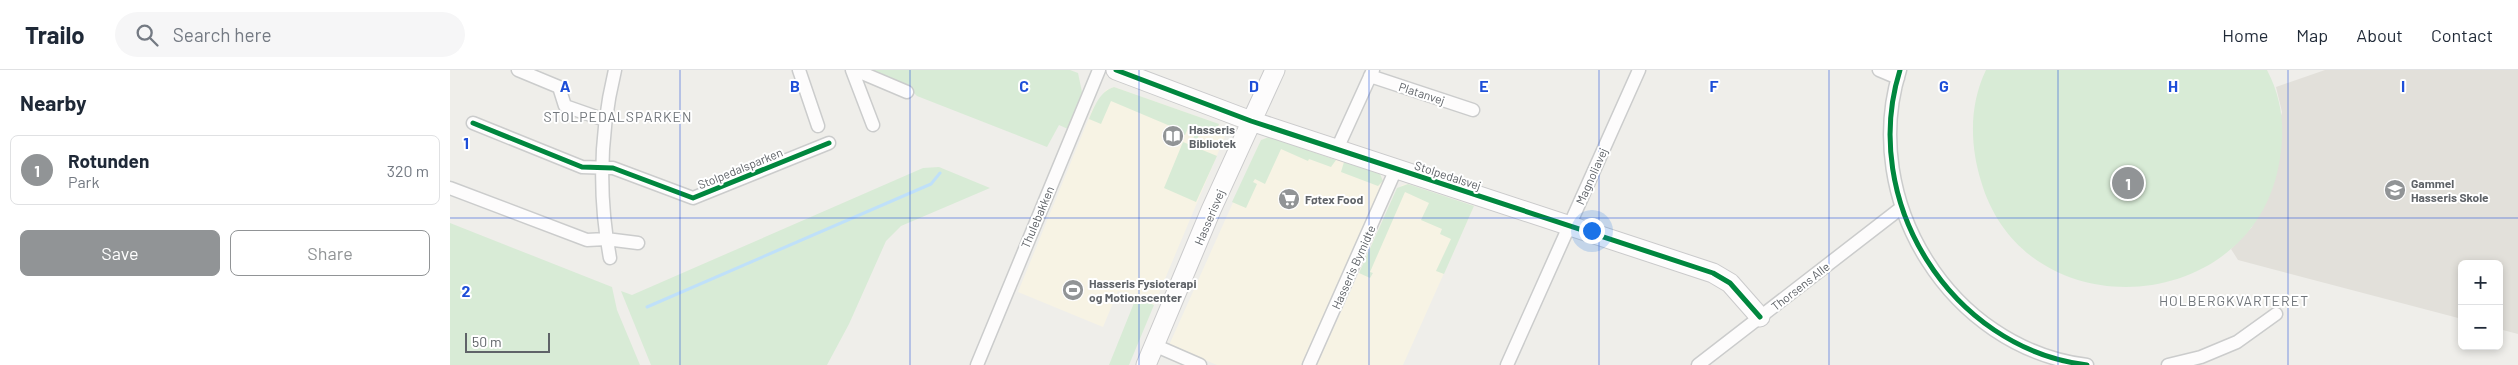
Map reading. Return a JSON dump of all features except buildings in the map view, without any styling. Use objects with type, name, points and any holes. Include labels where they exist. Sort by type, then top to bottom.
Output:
[{"type":"street","points":[[518,70],[559,87],[566,106],[605,120]]},
{"type":"street","points":[[610,258],[606,239],[601,168],[605,120],[615,70]]},
{"type":"street","points":[[799,70],[818,126]]},
{"type":"street","points":[[853,70],[907,92]]},
{"type":"street","points":[[853,70],[873,125]]},
{"type":"street","name":"Thulebakken","points":[[977,365],[1098,70]]},
{"type":"street","name":"Stolpedalsvej","points":[[1116,70],[1251,121],[1713,273],[1730,283],[1760,317]]},
{"type":"street","name":"Hasserisvej","points":[[1146,365],[1251,121],[1275,70]]},
{"type":"street","name":"Magnoliavej","points":[[1507,365],[1639,70]]},
{"type":"street","points":[[1879,70],[1899,74],[1892,118],[1892,155],[1896,190],[1901,208],[1918,248],[1941,281],[1968,310],[2004,335],[2040,354],[2086,365]]},
{"type":"street","name":"Platanvej","points":[[1337,149],[1372,73],[1473,110]]},
{"type":"street","name":"Stolpedalsparken","points":[[473,123],[582,166],[613,168],[693,198],[829,143]]},
{"type":"street","name":"Hasseris Bymidte","points":[[1309,365],[1396,168]]},
{"type":"street","points":[[450,188],[587,240],[606,239],[638,243]]},
{"type":"street","name":"Thorsens Alle","points":[[1698,365],[1901,208]]},
{"type":"street","points":[[2168,365],[2201,357],[2237,342],[2276,314]]},
{"type":"street","points":[[1154,344],[1200,365]]},
{"type":"shaded area","name":"Gammel Hasseris Skole","points":[[2325,70],[2518,70],[2518,334],[2503,330],[2503,260],[2458,260],[2458,318],[2238,260],[2231,249],[2252,227],[2282,112],[2276,87]]},
{"type":"shaded area","points":[[1114,87],[1219,124],[1226,134],[1154,305],[1118,291],[1103,327],[1018,292],[1093,108],[1106,90]]},
{"type":"shaded area","points":[[1269,137],[1380,174],[1383,181],[1301,365],[1217,365],[1170,345],[1170,343],[1261,140]]},
{"type":"shaded area","points":[[1408,184],[1474,206],[1403,365],[1317,365],[1395,193],[1402,185]]},
{"type":"green space","points":[[867,70],[1070,70],[1078,73],[1082,92],[1068,129],[1059,125],[1047,147],[917,96],[907,86]]},
{"type":"green space","points":[[1986,70],[2267,70],[2279,102],[2282,135],[2280,158],[2262,211],[2230,250],[2187,275],[2138,286],[2089,283],[2043,264],[2006,230],[1981,181],[1973,139],[1973,125],[1976,97]]},
{"type":"green space","points":[[1114,87],[1219,124],[1216,132],[1202,127],[1197,140],[1193,139],[1196,132],[1188,128],[1185,135],[1181,134],[1182,131],[1111,101],[1101,124],[1089,119],[1101,96]]},
{"type":"green space","points":[[1269,137],[1336,160],[1331,167],[1309,159],[1308,161],[1281,149],[1265,184],[1255,179],[1253,182],[1257,184],[1246,208],[1232,202],[1261,140]]},
{"type":"green space","points":[[1183,142],[1217,156],[1196,202],[1164,188]]},
{"type":"green space","points":[[1344,162],[1380,174],[1383,181],[1378,186],[1341,172]]},
{"type":"green space","points":[[939,167],[990,188],[901,226],[886,241],[849,324],[827,365],[651,365],[621,291],[632,295],[923,168]]},
{"type":"green space","points":[[1408,184],[1474,206],[1444,274],[1436,271],[1451,239],[1440,234],[1442,229],[1421,220],[1429,203],[1405,192],[1370,272],[1373,273],[1370,278],[1359,273],[1397,188]]},
{"type":"green space","points":[[450,223],[612,287],[617,310],[640,365],[450,365]]},
{"type":"green space","points":[[1136,298],[1154,305],[1129,365],[1109,365]]},
{"type":"waterway","points":[[647,307],[931,184],[940,173]]},
{"type":"cycle path","points":[[1116,70],[1251,121],[1713,273],[1730,283],[1760,317]]},
{"type":"cycle path","points":[[1900,70],[1891,119],[1893,169],[1905,216],[1927,260],[1957,298],[1994,330],[2038,353],[2087,365]]},
{"type":"cycle path","points":[[473,123],[582,167],[613,168],[693,198],[829,143]]},
{"type":"place","name":"Hasseris Bibliotek","points":[[1173,136]]},
{"type":"place","name":"Rotunden","points":[[2128,183]]},
{"type":"place","name":"Gammel Hasseris Skole","points":[[2395,190]]},
{"type":"place","name":"Føtex Food","points":[[1289,199]]},
{"type":"place","name":"Hasseris Fysioterapi og Motionscenter","points":[[1073,290]]},
{"type":"district","name":"STOLPEDALSPARKEN","points":[[618,116]]},
{"type":"district","name":"HOLBERGKVARTERET","points":[[2234,300]]}]
